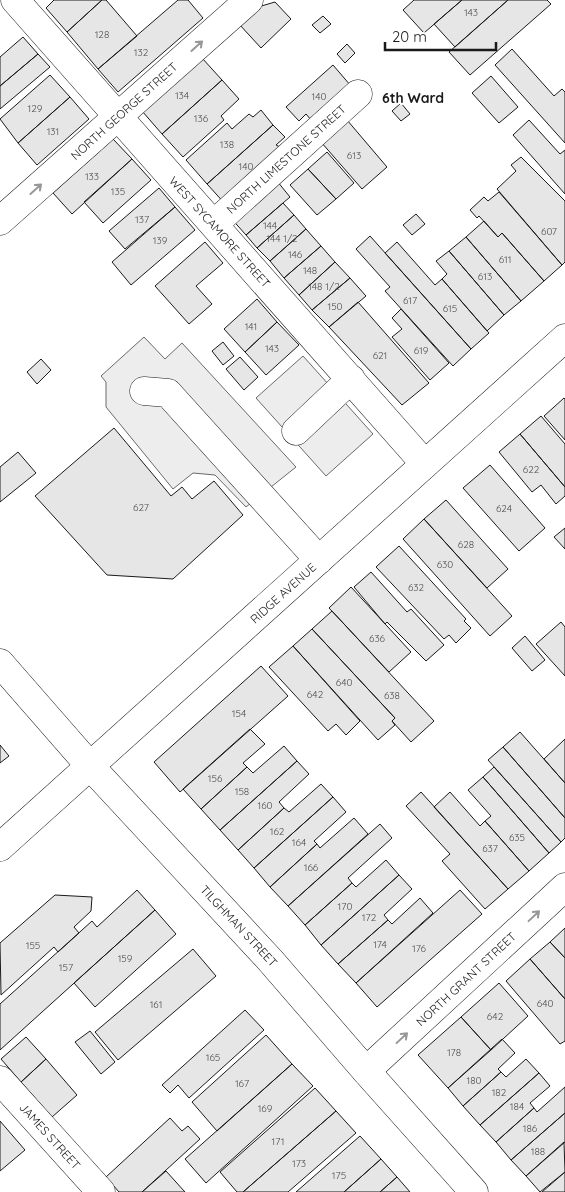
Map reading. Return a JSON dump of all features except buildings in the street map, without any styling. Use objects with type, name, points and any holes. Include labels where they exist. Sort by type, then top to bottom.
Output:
[{"type":"street","name":"WEST SYCAMORE STREET","points":[[15,0],[425,464]]},
{"type":"street","name":"NORTH GEORGE STREET","points":[[0,221],[249,0]]},
{"type":"street","name":"NORTH LIMESTONE STREET","points":[[214,224],[358,94]]},
{"type":"street","name":"RIDGE AVENUE","points":[[0,847],[565,338]]},
{"type":"street","points":[[296,431],[351,379]]},
{"type":"street","points":[[144,391],[168,393],[319,560]]},
{"type":"street","name":"TILGHMAN STREET","points":[[0,663],[90,766],[270,960],[474,1192]]},
{"type":"street","name":"NORTH GRANT STREET","points":[[366,1071],[565,888]]},
{"type":"street","name":"JAMES STREET","points":[[0,1080],[101,1192]]},
{"type":"shaded area","points":[[144,337],[165,359],[182,343],[296,467],[246,507],[215,475],[193,473],[173,489],[106,407],[106,382],[101,376]]},
{"type":"shaded area","points":[[303,356],[373,434],[326,476],[256,398]]},
{"type":"district","name":"6th Ward","points":[[413,98]]}]
